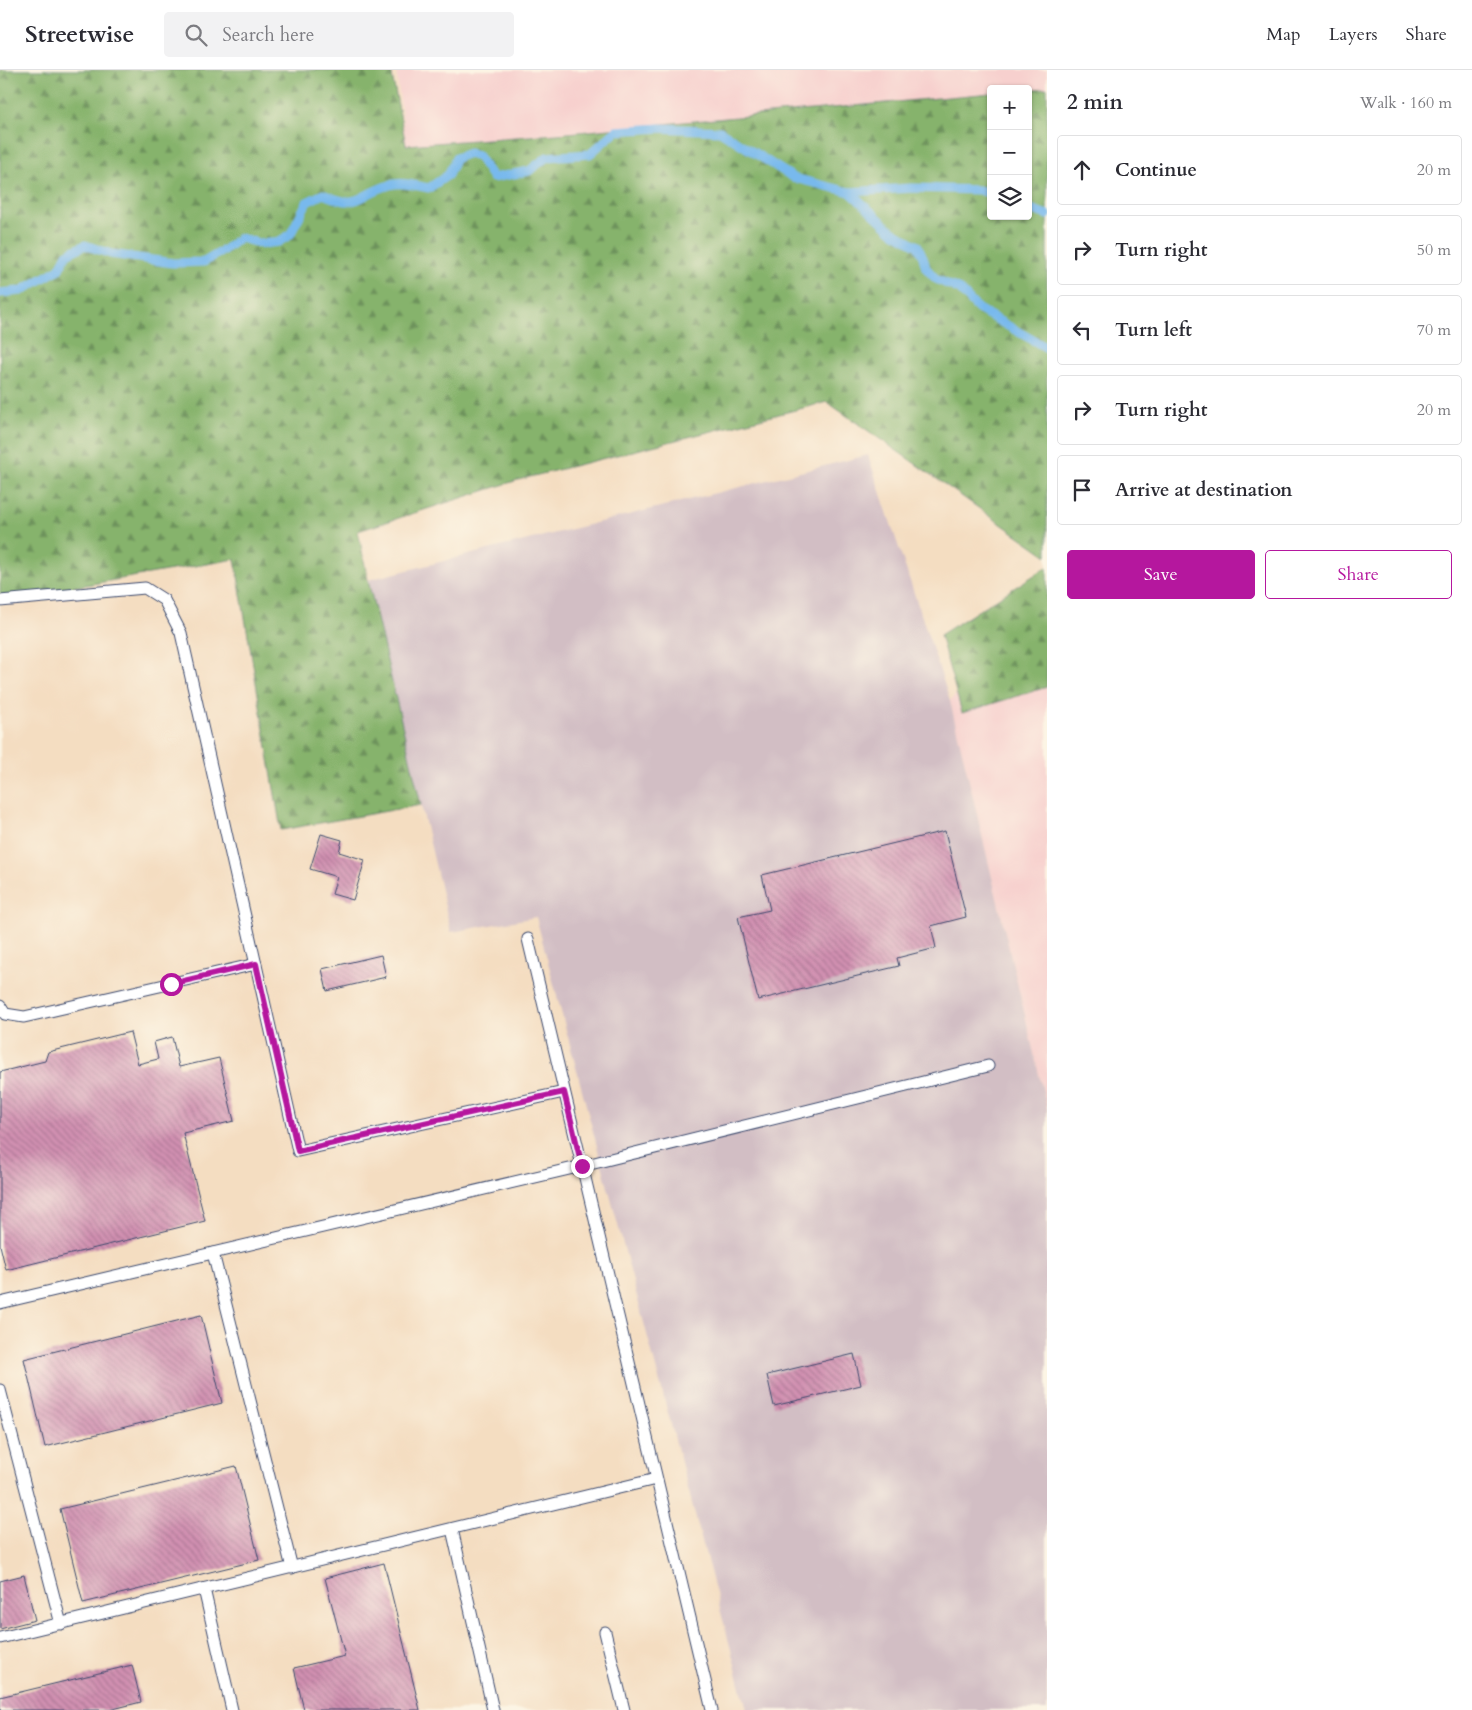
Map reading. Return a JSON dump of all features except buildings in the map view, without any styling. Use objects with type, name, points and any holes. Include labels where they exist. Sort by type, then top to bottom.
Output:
[{"type":"lane","points":[[0,601],[145,588],[164,600],[181,633],[298,1151],[564,1092]]},
{"type":"lane","points":[[528,939],[712,1710]]},
{"type":"lane","points":[[0,1006],[5,1014],[24,1017],[256,964]]},
{"type":"lane","points":[[0,1303],[582,1166],[988,1066]]},
{"type":"lane","points":[[213,1253],[292,1568]]},
{"type":"lane","points":[[0,1390],[61,1624]]},
{"type":"lane","points":[[0,1638],[656,1479]]},
{"type":"lane","points":[[452,1529],[493,1710]]},
{"type":"lane","points":[[204,1589],[232,1710]]},
{"type":"lane","points":[[606,1632],[624,1710]]},
{"type":"shaded area","points":[[396,70],[1047,70],[1047,88],[1032,89],[1032,85],[987,85],[987,93],[557,134],[406,145]]},
{"type":"shaded area","points":[[868,455],[950,701],[1047,1108],[1047,1710],[747,1710],[536,917],[451,932],[368,580]]},
{"type":"shaded area","points":[[1047,645],[1047,1108],[950,701],[983,665]]},
{"type":"green space","points":[[0,70],[391,70],[406,145],[557,134],[987,93],[987,220],[1032,220],[1032,89],[1047,88],[1047,556],[827,402],[518,480],[358,531],[421,805],[281,830],[235,559],[0,600]]},
{"type":"green space","points":[[1047,567],[1047,687],[962,713],[940,635]]},
{"type":"waterway","points":[[0,293],[21,291],[59,269],[67,254],[85,245],[111,254],[173,263],[204,262],[240,238],[262,244],[278,242],[290,235],[307,202],[323,194],[335,199],[352,201],[394,184],[409,184],[429,188],[448,175],[456,158],[469,153],[478,156],[493,178],[529,171],[547,157],[590,154],[616,131],[660,128],[720,131],[794,178],[850,192],[912,188],[979,190],[987,193]]},
{"type":"waterway","points":[[850,192],[892,231],[918,246],[926,268],[936,279],[960,290],[978,309],[1047,348]]},
{"type":"waterway","points":[[1032,209],[1047,215]]},
{"type":"route","points":[[171,984],[256,964],[298,1151],[564,1092],[582,1166]]}]
